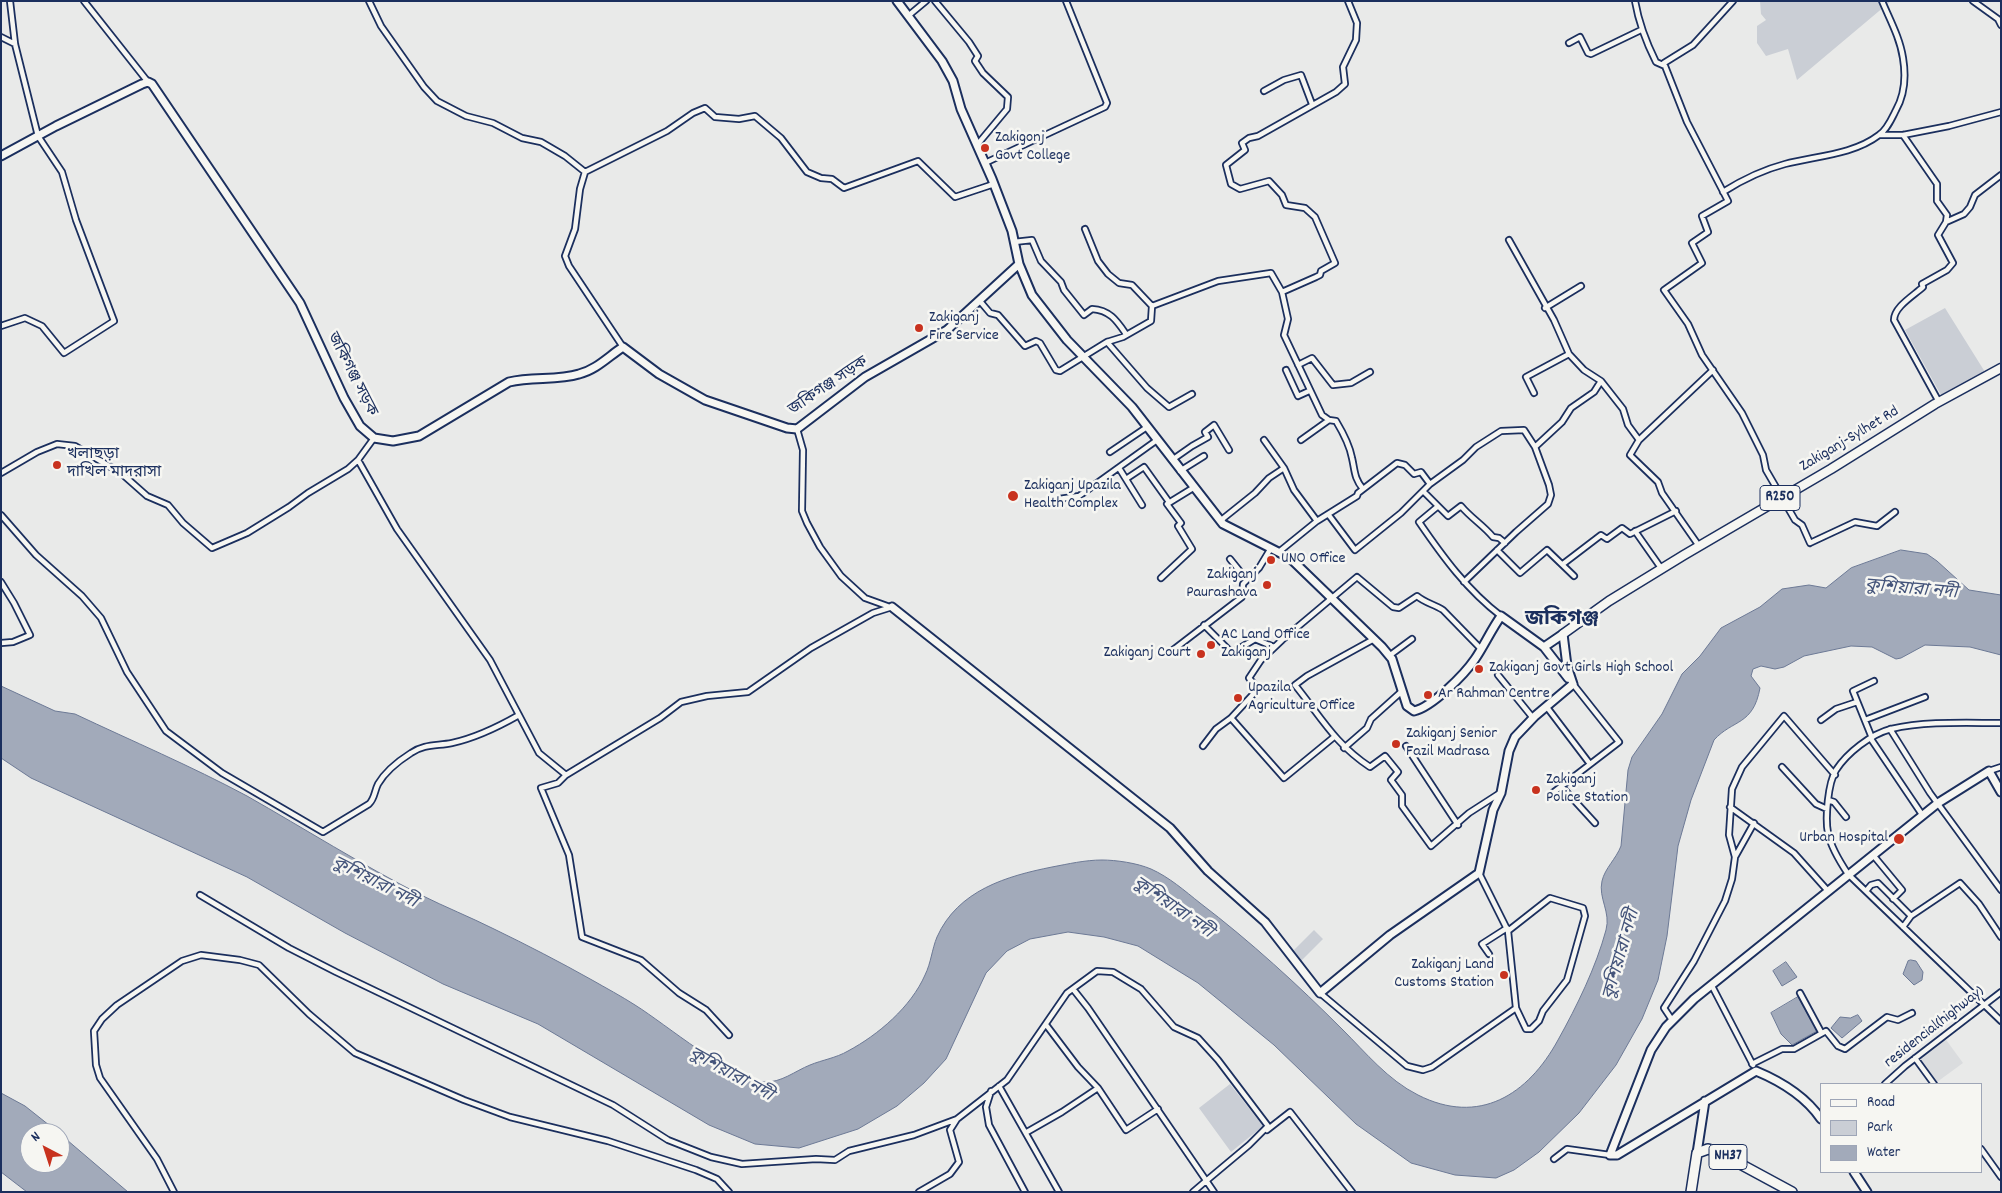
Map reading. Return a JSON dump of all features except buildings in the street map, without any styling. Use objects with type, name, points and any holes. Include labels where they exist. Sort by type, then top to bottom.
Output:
[{"type":"highway","name":"NH37","points":[[1691,1192],[1697,1153],[1708,1149],[1718,1152],[1792,1192]]},
{"type":"main road","name":"Zakiganj-Sylhet Rd","points":[[1563,634],[1609,601],[1661,568],[1832,469],[1939,402],[2001,368]]},
{"type":"street","points":[[1,326],[25,318],[42,326],[64,353],[114,321],[76,220],[62,172],[38,136],[15,44],[10,1]]},
{"type":"street","points":[[1,156],[148,82],[84,1]]},
{"type":"street","points":[[369,1],[381,26],[437,101],[466,116],[493,123],[522,138],[541,142],[565,156],[585,172]]},
{"type":"street","points":[[898,1],[946,67],[994,184],[1014,242],[1019,264],[1032,295],[1084,358],[1132,407],[1220,521],[1280,551],[1374,639],[1389,656],[1407,706],[1414,711],[1424,709],[1475,659],[1501,616]]},
{"type":"street","points":[[908,16],[926,1]]},
{"type":"street","points":[[935,1],[969,42],[978,56],[975,61],[983,74],[1008,98],[1007,109],[977,145]]},
{"type":"street","points":[[986,163],[1006,151],[1028,144],[1105,107],[1107,103],[1066,1]]},
{"type":"street","points":[[1282,292],[1320,275],[1321,271],[1335,263],[1319,225],[1315,217],[1305,208],[1286,206],[1282,195],[1269,181],[1240,189],[1231,184],[1226,166],[1245,150],[1242,144],[1249,138],[1258,136],[1336,92],[1345,84],[1343,68],[1356,40],[1357,23],[1348,1]]},
{"type":"street","points":[[1635,1],[1641,30],[1656,62],[1664,63],[1693,45],[1733,1]]},
{"type":"street","points":[[1880,135],[1891,121],[1901,100],[1905,78],[1903,57],[1897,35],[1882,1]]},
{"type":"street","points":[[1973,1],[1998,19],[2001,25]]},
{"type":"street","points":[[1568,43],[1580,37],[1588,53],[1592,54],[1641,30]]},
{"type":"street","points":[[1,36],[15,44]]},
{"type":"street","points":[[1664,63],[1687,122],[1728,201],[1703,215],[1702,218],[1708,232],[1692,243],[1702,263],[1664,290],[1688,324],[1702,355],[1749,426],[1763,455],[1766,470],[1794,520],[1802,526],[1810,542],[1855,522],[1877,526],[1895,512]]},
{"type":"street","points":[[1264,91],[1284,80],[1301,75],[1312,104]]},
{"type":"street","name":"জকিগঞ্জ সড়ক","points":[[148,82],[232,200],[300,303],[344,398],[360,426],[374,438],[393,442],[419,436],[509,382],[522,379],[578,375],[593,368],[623,347],[659,374],[704,400],[787,428],[797,429],[865,377],[947,330],[1019,264]]},
{"type":"street","points":[[623,347],[569,266],[565,256],[575,229],[580,189],[585,172],[667,131],[693,113],[705,108],[715,117],[739,119],[755,116],[781,138],[807,172],[832,180],[844,188],[918,161],[955,197],[994,184]]},
{"type":"street","points":[[1723,192],[1762,172],[1790,163],[1832,154],[1880,135],[1903,134],[1949,126],[1969,119],[1987,118],[2001,112]]},
{"type":"street","points":[[1903,134],[1937,184],[1937,201],[1947,215],[1946,222],[1938,235],[1953,263],[1947,270],[1922,284],[1923,287],[1894,315],[1898,329],[1939,402]]},
{"type":"street","points":[[1946,222],[1964,214],[1970,207],[1975,195],[2001,175]]},
{"type":"street","points":[[980,300],[990,313],[998,315],[1025,346],[1036,341],[1040,342],[1056,370],[1060,371],[1084,358],[1107,342],[1151,321],[1152,306],[1132,286],[1119,282],[1108,274],[1098,261],[1085,229]]},
{"type":"street","points":[[1014,242],[1032,240],[1041,261],[1061,282],[1064,290],[1084,315],[1092,309],[1102,309],[1113,316],[1126,334]]},
{"type":"street","points":[[1508,240],[1557,328],[1569,354],[1584,370],[1601,381],[1623,410],[1628,425],[1639,440]]},
{"type":"street","points":[[1152,306],[1218,281],[1271,273],[1282,292],[1288,319],[1284,335],[1308,391],[1322,416],[1336,421],[1341,430],[1352,458],[1354,474],[1363,489]]},
{"type":"street","points":[[1545,308],[1581,286]]},
{"type":"street","points":[[1107,342],[1147,388],[1169,407],[1192,394]]},
{"type":"street","points":[[1534,392],[1526,377],[1569,354]]},
{"type":"street","points":[[1298,365],[1312,358],[1333,385],[1351,383],[1370,372]]},
{"type":"street","points":[[1286,370],[1298,396],[1308,391]]},
{"type":"street","points":[[1699,546],[1662,493],[1658,482],[1630,455],[1639,440],[1713,370]]},
{"type":"street","points":[[1535,447],[1562,422],[1571,408],[1594,392],[1601,381]]},
{"type":"street","points":[[1301,440],[1329,420]]},
{"type":"street","points":[[1172,460],[1208,437],[1204,432],[1214,425],[1229,450]]},
{"type":"street","points":[[1110,452],[1147,427]]},
{"type":"street","points":[[797,429],[803,450],[802,511],[816,540],[841,576],[856,591],[877,604],[892,607],[1170,828],[1208,871],[1265,922],[1320,993],[1407,1066],[1424,1070],[1432,1068],[1516,1008]]},
{"type":"street","points":[[1328,514],[1355,550],[1401,513],[1430,484],[1463,460],[1476,447],[1501,430],[1524,430],[1535,447],[1551,495],[1548,504],[1464,582]]},
{"type":"street","points":[[1,473],[37,452],[57,444],[75,446],[121,473],[147,496],[168,505],[183,523],[212,548],[247,533],[348,469],[358,460],[374,438]]},
{"type":"street","points":[[1059,499],[1079,496],[1157,440]]},
{"type":"street","points":[[1264,440],[1284,468],[1294,490],[1318,521]]},
{"type":"street","points":[[1180,471],[1204,456]]},
{"type":"street","points":[[358,460],[397,529],[490,660],[539,753],[566,775]]},
{"type":"street","points":[[1280,551],[1318,521],[1357,496],[1363,489],[1397,463],[1405,465],[1414,474],[1421,472],[1430,484]]},
{"type":"street","points":[[1119,468],[1142,505]]},
{"type":"street","points":[[1126,479],[1144,468],[1169,502],[1167,504],[1181,523],[1178,526],[1180,533],[1192,549],[1161,578]]},
{"type":"street","points":[[1220,521],[1256,493],[1268,478],[1284,468]]},
{"type":"street","points":[[1169,502],[1193,488]]},
{"type":"street","points":[[1423,491],[1448,516],[1461,506],[1475,521],[1483,525],[1493,537],[1500,538],[1504,543]]},
{"type":"street","points":[[1437,507],[1419,522],[1432,543],[1464,582],[1501,616],[1544,647],[1619,742],[1550,795]]},
{"type":"street","points":[[1563,564],[1601,535],[1606,539],[1622,528],[1630,534],[1676,511]]},
{"type":"street","points":[[1,515],[36,555],[82,596],[101,618],[127,672],[166,731],[222,773],[323,832],[369,804],[375,798],[377,787],[383,776],[412,752],[429,745],[451,743],[482,733],[519,716]]},
{"type":"street","points":[[1635,531],[1661,568]]},
{"type":"street","points":[[1173,650],[1242,597],[1243,584],[1259,568],[1272,547]]},
{"type":"street","points":[[1497,550],[1520,573],[1547,550],[1574,576]]},
{"type":"street","points":[[1230,559],[1247,580]]},
{"type":"street","points":[[1203,746],[1216,729],[1230,718],[1247,698],[1258,689],[1249,678],[1261,660],[1358,577],[1394,607],[1399,608],[1417,596],[1426,603],[1443,610],[1480,648]]},
{"type":"street","points":[[1,582],[14,602],[30,635],[13,642],[1,643]]},
{"type":"street","points":[[729,1035],[706,1010],[680,993],[640,960],[582,937],[565,842],[541,788],[558,783],[566,775],[660,718],[681,702],[707,696],[748,692],[790,666],[812,648],[873,613],[892,607]]},
{"type":"street","points":[[1204,625],[1232,653],[1255,639],[1274,647]]},
{"type":"street","points":[[1544,647],[1563,634],[1567,666],[1573,684]]},
{"type":"street","points":[[1374,639],[1307,676],[1295,685],[1334,737],[1344,748],[1370,767],[1385,756],[1398,772],[1391,780],[1402,795],[1402,806],[1431,846],[1458,825],[1475,808],[1501,793]]},
{"type":"street","points":[[1389,656],[1412,639]]},
{"type":"street","points":[[1498,675],[1533,718]]},
{"type":"street","points":[[1874,681],[1854,689],[1857,702],[1871,738],[1922,816]]},
{"type":"street","points":[[1489,954],[1482,944],[1508,929],[1550,898],[1583,908],[1585,916],[1566,980],[1543,1011],[1539,1022],[1531,1029],[1526,1029],[1516,1008],[1508,929],[1479,873],[1493,810],[1501,793],[1509,751],[1515,737],[1546,706],[1573,684]]},
{"type":"street","points":[[1344,748],[1367,728],[1371,718],[1401,692]]},
{"type":"street","points":[[1865,720],[1925,697]]},
{"type":"street","points":[[1821,720],[1836,709],[1857,702]]},
{"type":"street","points":[[1546,706],[1590,764]]},
{"type":"street","points":[[1735,857],[1729,835],[1732,789],[1742,767],[1784,716],[1834,775]]},
{"type":"street","points":[[1230,718],[1284,778],[1334,737]]},
{"type":"street","points":[[2001,723],[1924,724],[1890,729],[1871,738],[1857,748],[1836,770],[1827,809],[1828,833],[1838,858],[1848,874],[2001,1021]]},
{"type":"street","points":[[1890,729],[1938,803],[2001,890]]},
{"type":"street","points":[[1406,746],[1458,825]]},
{"type":"street","points":[[1782,767],[1816,804],[1827,809]]},
{"type":"street","points":[[1610,1155],[1651,1050],[1672,1020],[1694,999],[1938,803],[1989,771],[2001,767]]},
{"type":"street","points":[[1989,771],[2001,792]]},
{"type":"street","points":[[1562,786],[1595,823]]},
{"type":"street","points":[[1828,800],[1834,802],[1846,817]]},
{"type":"street","points":[[1730,807],[1799,857],[1828,891]]},
{"type":"street","points":[[1672,1020],[1664,1008],[1689,970],[1725,901],[1732,879],[1735,857],[1754,823]]},
{"type":"street","points":[[1873,855],[1902,890],[1893,898]]},
{"type":"street","points":[[1320,993],[1390,936],[1479,873]]},
{"type":"street","points":[[1866,891],[1878,883],[1911,916]]},
{"type":"street","points":[[1903,927],[1911,916],[1960,883],[1979,904],[2001,937]]},
{"type":"street","points":[[200,895],[289,948],[613,1105],[668,1140],[711,1157],[742,1164],[816,1159],[835,1160],[849,1151],[906,1138],[935,1129],[957,1119],[1007,1080],[1067,993],[1097,971],[1113,972],[1141,989],[1174,1027],[1198,1038],[1210,1050],[1268,1126],[1249,1145],[1193,1192]]},
{"type":"street","points":[[174,1192],[157,1159],[100,1078],[96,1065],[94,1031],[102,1019],[117,1005],[182,961],[202,955],[259,965],[309,1014],[355,1052],[464,1100],[510,1117],[608,1141],[696,1170],[717,1179],[729,1192]]},
{"type":"street","points":[[1712,986],[1754,1067],[1772,1077],[1806,1102],[1820,1118]]},
{"type":"street","points":[[1073,989],[1158,1108],[1214,1192]]},
{"type":"street","name":"residencial(highway)","points":[[1886,1083],[1915,1058],[2001,992]]},
{"type":"street","points":[[1800,993],[1821,1032]]},
{"type":"street","points":[[1554,1159],[1566,1149],[1617,1155],[1705,1101],[1782,1049],[1788,1051],[1794,1049],[1821,1032],[1826,1031],[1838,1046],[1845,1049],[1887,1017],[1898,1020],[1912,1013]]},
{"type":"street","points":[[1046,1026],[1098,1088],[1126,1130],[1158,1108]]},
{"type":"street","points":[[1915,1058],[1933,1083]]},
{"type":"street","points":[[999,1086],[1027,1132],[1048,1175],[1059,1192]]},
{"type":"street","points":[[1027,1132],[1098,1088]]},
{"type":"street","points":[[991,1091],[986,1107],[989,1125],[1025,1192]]},
{"type":"street","points":[[1697,1153],[1705,1101]]},
{"type":"street","points":[[1206,1181],[1290,1112],[1352,1192]]},
{"type":"street","points":[[919,1192],[950,1174],[959,1162],[950,1130],[957,1119]]},
{"type":"street","points":[[1982,1150],[2001,1177]]},
{"type":"street","points":[[1855,1173],[1867,1192]]},
{"type":"shaded area","points":[[1944,1037],[1963,1063],[1937,1082],[1917,1058]]},
{"type":"green space","points":[[1760,1],[1891,1],[1797,80],[1788,49],[1766,56],[1757,43],[1757,26],[1766,20],[1761,14]]},
{"type":"green space","points":[[1945,308],[1985,372],[1941,395],[1905,330]]},
{"type":"green space","points":[[1314,930],[1323,939],[1301,961],[1294,950]]},
{"type":"green space","points":[[1230,1084],[1263,1126],[1231,1152],[1199,1108]]},
{"type":"water","name":"কুশিয়ারা নদী","points":[[1901,550],[1927,554],[1969,590],[2001,595],[2001,655],[1970,647],[1925,645],[1896,659],[1872,647],[1851,646],[1804,656],[1784,667],[1775,669],[1761,666],[1753,669],[1751,676],[1760,688],[1753,709],[1742,720],[1721,733],[1714,740],[1691,800],[1678,846],[1667,936],[1658,980],[1642,1019],[1616,1065],[1579,1113],[1539,1152],[1514,1170],[1496,1178],[1455,1175],[1411,1163],[1356,1124],[1274,1045],[1198,983],[1138,946],[1104,937],[1068,932],[1030,939],[1007,951],[986,973],[946,1059],[924,1083],[897,1106],[858,1129],[799,1148],[755,1144],[709,1125],[538,1024],[443,984],[345,933],[247,877],[31,778],[1,758],[1,686],[55,711],[75,714],[226,785],[399,883],[580,973],[635,1005],[716,1061],[750,1078],[764,1082],[782,1079],[810,1065],[843,1053],[871,1037],[882,1028],[902,1009],[919,987],[927,970],[937,937],[946,921],[958,907],[986,888],[1018,875],[1077,862],[1102,860],[1133,864],[1158,872],[1183,889],[1237,933],[1326,1013],[1378,1066],[1407,1089],[1440,1104],[1461,1107],[1481,1106],[1500,1100],[1517,1090],[1532,1076],[1546,1059],[1572,1014],[1597,958],[1606,930],[1607,917],[1601,887],[1606,872],[1621,846],[1628,770],[1632,757],[1662,714],[1682,674],[1700,656],[1721,628],[1760,607],[1782,589],[1809,585],[1826,588],[1851,568]]},
{"type":"water","points":[[1908,961],[1916,961],[1923,972],[1922,980],[1914,985],[1903,974]]},
{"type":"water","points":[[1786,962],[1797,977],[1782,986],[1773,971]]},
{"type":"water","points":[[1798,997],[1817,1031],[1792,1045],[1781,1034],[1771,1013]]},
{"type":"water","points":[[1858,1015],[1862,1021],[1842,1038],[1831,1028],[1840,1017],[1850,1018]]},
{"type":"water","points":[[1,1093],[25,1106],[46,1123],[20,1123],[20,1173],[70,1173],[70,1143],[128,1192],[27,1192],[1,1172]]},
{"type":"place","name":"Zakigonj Govt College","points":[[985,148]]},
{"type":"place","name":"Zakiganj Fire Service","points":[[919,328]]},
{"type":"place","name":"খলাছড়া দাখিল মাদরাসা","points":[[57,465]]},
{"type":"place","name":"Zakiganj Upazila Health Complex","points":[[1013,496]]},
{"type":"place","name":"UNO Office","points":[[1271,560]]},
{"type":"place","name":"Zakiganj Paurashava","points":[[1267,585]]},
{"type":"place","name":"AC Land Office Zakiganj","points":[[1211,645]]},
{"type":"place","name":"Zakiganj Court","points":[[1201,654]]},
{"type":"place","name":"Zakiganj Govt Girls High School","points":[[1479,669]]},
{"type":"place","name":"Ar Rahman Centre","points":[[1428,695]]},
{"type":"place","name":"Upazila Agriculture Office","points":[[1238,698]]},
{"type":"place","name":"Zakiganj Senior Fazil Madrasa","points":[[1396,744]]},
{"type":"place","name":"Zakiganj Police Station","points":[[1536,790]]},
{"type":"place","name":"Urban Hospital","points":[[1899,839]]},
{"type":"place","name":"Zakiganj Land Customs Station","points":[[1504,975]]},
{"type":"district","name":"জকিগঞ্জ","points":[[1562,621]]}]
